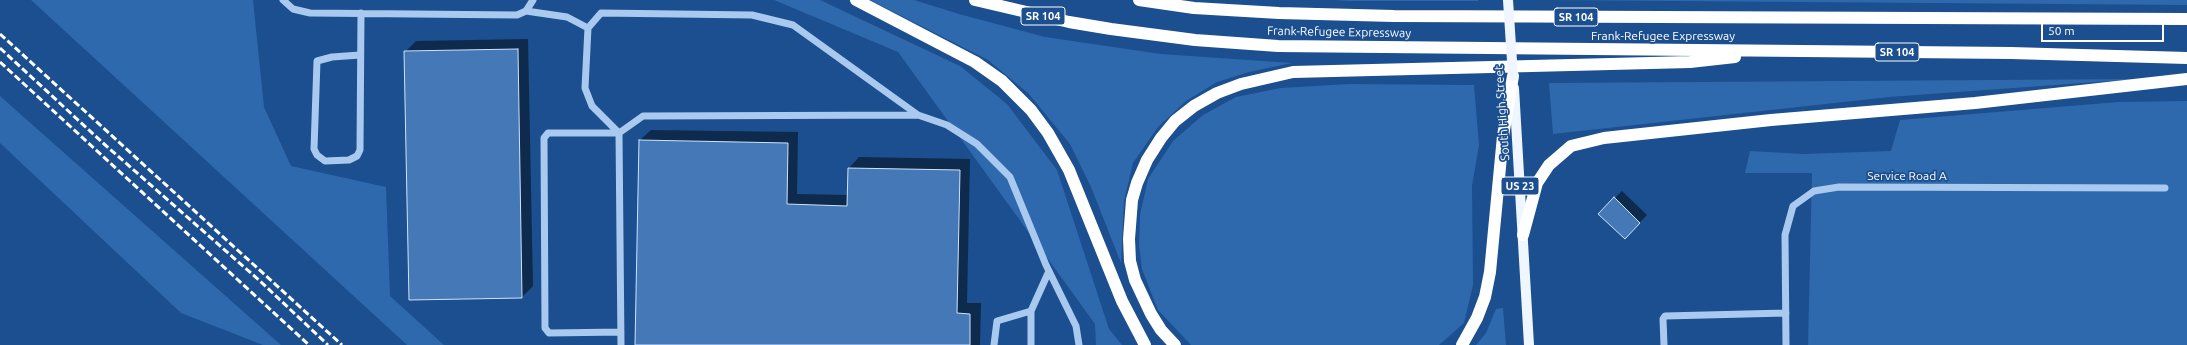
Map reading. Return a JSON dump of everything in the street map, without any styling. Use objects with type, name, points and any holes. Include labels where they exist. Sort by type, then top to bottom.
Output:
[{"type":"highway","points":[[856,0],[975,62],[1002,81],[1031,110],[1048,133],[1070,170],[1122,302],[1145,345]]},
{"type":"highway","name":"Frank-Refugee Expressway","points":[[975,0],[1069,22],[1210,41],[1278,46],[1439,49],[2011,53],[2187,58]]},
{"type":"highway","name":"Frank-Refugee Expressway","points":[[1140,0],[1194,8],[1271,13],[1394,16],[2187,19]]},
{"type":"highway","points":[[1175,345],[1161,330],[1151,314],[1135,280],[1130,261],[1129,239],[1132,200],[1137,182],[1147,160],[1161,138],[1175,121],[1194,106],[1217,93],[1253,80],[1293,72],[1690,62],[1784,51]]},
{"type":"highway","points":[[1462,345],[1477,318],[1489,278],[1503,136],[1513,76]]},
{"type":"highway","points":[[1523,235],[1537,183],[1549,165],[1571,146],[1604,138],[1771,120],[1975,103],[2187,79]]},
{"type":"main road","name":"South High Street","points":[[1508,0],[1529,345]]},
{"type":"lane","points":[[283,0],[293,9],[310,13],[517,15],[526,11],[567,17],[588,28]]},
{"type":"lane","points":[[526,11],[533,0]]},
{"type":"lane","points":[[360,55],[332,57],[317,61],[314,149],[317,155],[325,161],[349,160],[357,156],[360,150],[361,13]]},
{"type":"lane","points":[[621,345],[619,133],[592,106],[586,88],[588,28],[601,13],[752,15],[792,25],[918,115],[948,125],[977,144],[1010,177],[1049,271],[1076,326],[1079,345]]},
{"type":"lane","points":[[621,332],[549,333],[545,328],[544,138],[548,133],[619,133],[643,116],[918,115]]},
{"type":"lane","name":"Service Road A","points":[[1786,345],[1785,235],[1793,206],[1814,191],[1839,187],[2165,188]]},
{"type":"lane","points":[[1031,345],[1031,311],[1049,271]]},
{"type":"lane","points":[[994,345],[997,321],[1031,311]]},
{"type":"lane","points":[[1664,345],[1663,319],[1665,316],[1786,313]]},
{"type":"shaded area","points":[[31,0],[253,0],[264,107],[291,166],[386,187],[390,296],[444,345],[407,345]]},
{"type":"shaded area","points":[[774,0],[820,0],[960,66],[1007,104],[1057,170],[1109,329],[1122,345],[1096,345],[1095,324],[898,52]]},
{"type":"shaded area","points":[[870,0],[914,0],[959,14],[1045,37],[1161,54],[1292,63],[1249,72],[1217,82],[1186,101],[1158,127],[1133,163],[1124,201],[1121,263],[1091,187],[1070,144],[1028,93],[988,60]]},
{"type":"shaded area","points":[[1334,0],[1478,0],[1478,1],[1349,1]]},
{"type":"shaded area","points":[[1544,0],[2187,0],[2187,5]]},
{"type":"shaded area","points":[[2138,79],[1889,97],[1553,134],[1549,83]]},
{"type":"shaded area","points":[[1349,84],[1474,85],[1479,145],[1472,186],[1473,285],[1464,323],[1439,345],[1191,345],[1158,310],[1142,269],[1139,245],[1140,215],[1148,179],[1173,141],[1203,115],[1236,97],[1281,88]]},
{"type":"shaded area","points":[[0,96],[281,345],[263,345],[181,313],[0,143]]},
{"type":"shaded area","points":[[2187,101],[2187,345],[1808,345],[1812,173],[1745,173],[1750,151],[1803,154],[1891,151],[1900,120],[2118,102]]},
{"type":"shaded area","points":[[1503,308],[1506,345],[1476,345],[1486,333],[1496,309]]},
{"type":"building","points":[[518,49],[522,298],[409,300],[404,51]]},
{"type":"building","points":[[639,140],[788,143],[787,204],[847,206],[848,168],[960,170],[957,313],[970,314],[970,345],[635,345]]},
{"type":"building","points":[[1614,197],[1640,223],[1625,239],[1598,214]]},
{"type":"railway","points":[[0,34],[342,345]]},
{"type":"railway","points":[[0,48],[103,143],[260,281],[328,345]]},
{"type":"railway","points":[[0,62],[309,345]]}]
